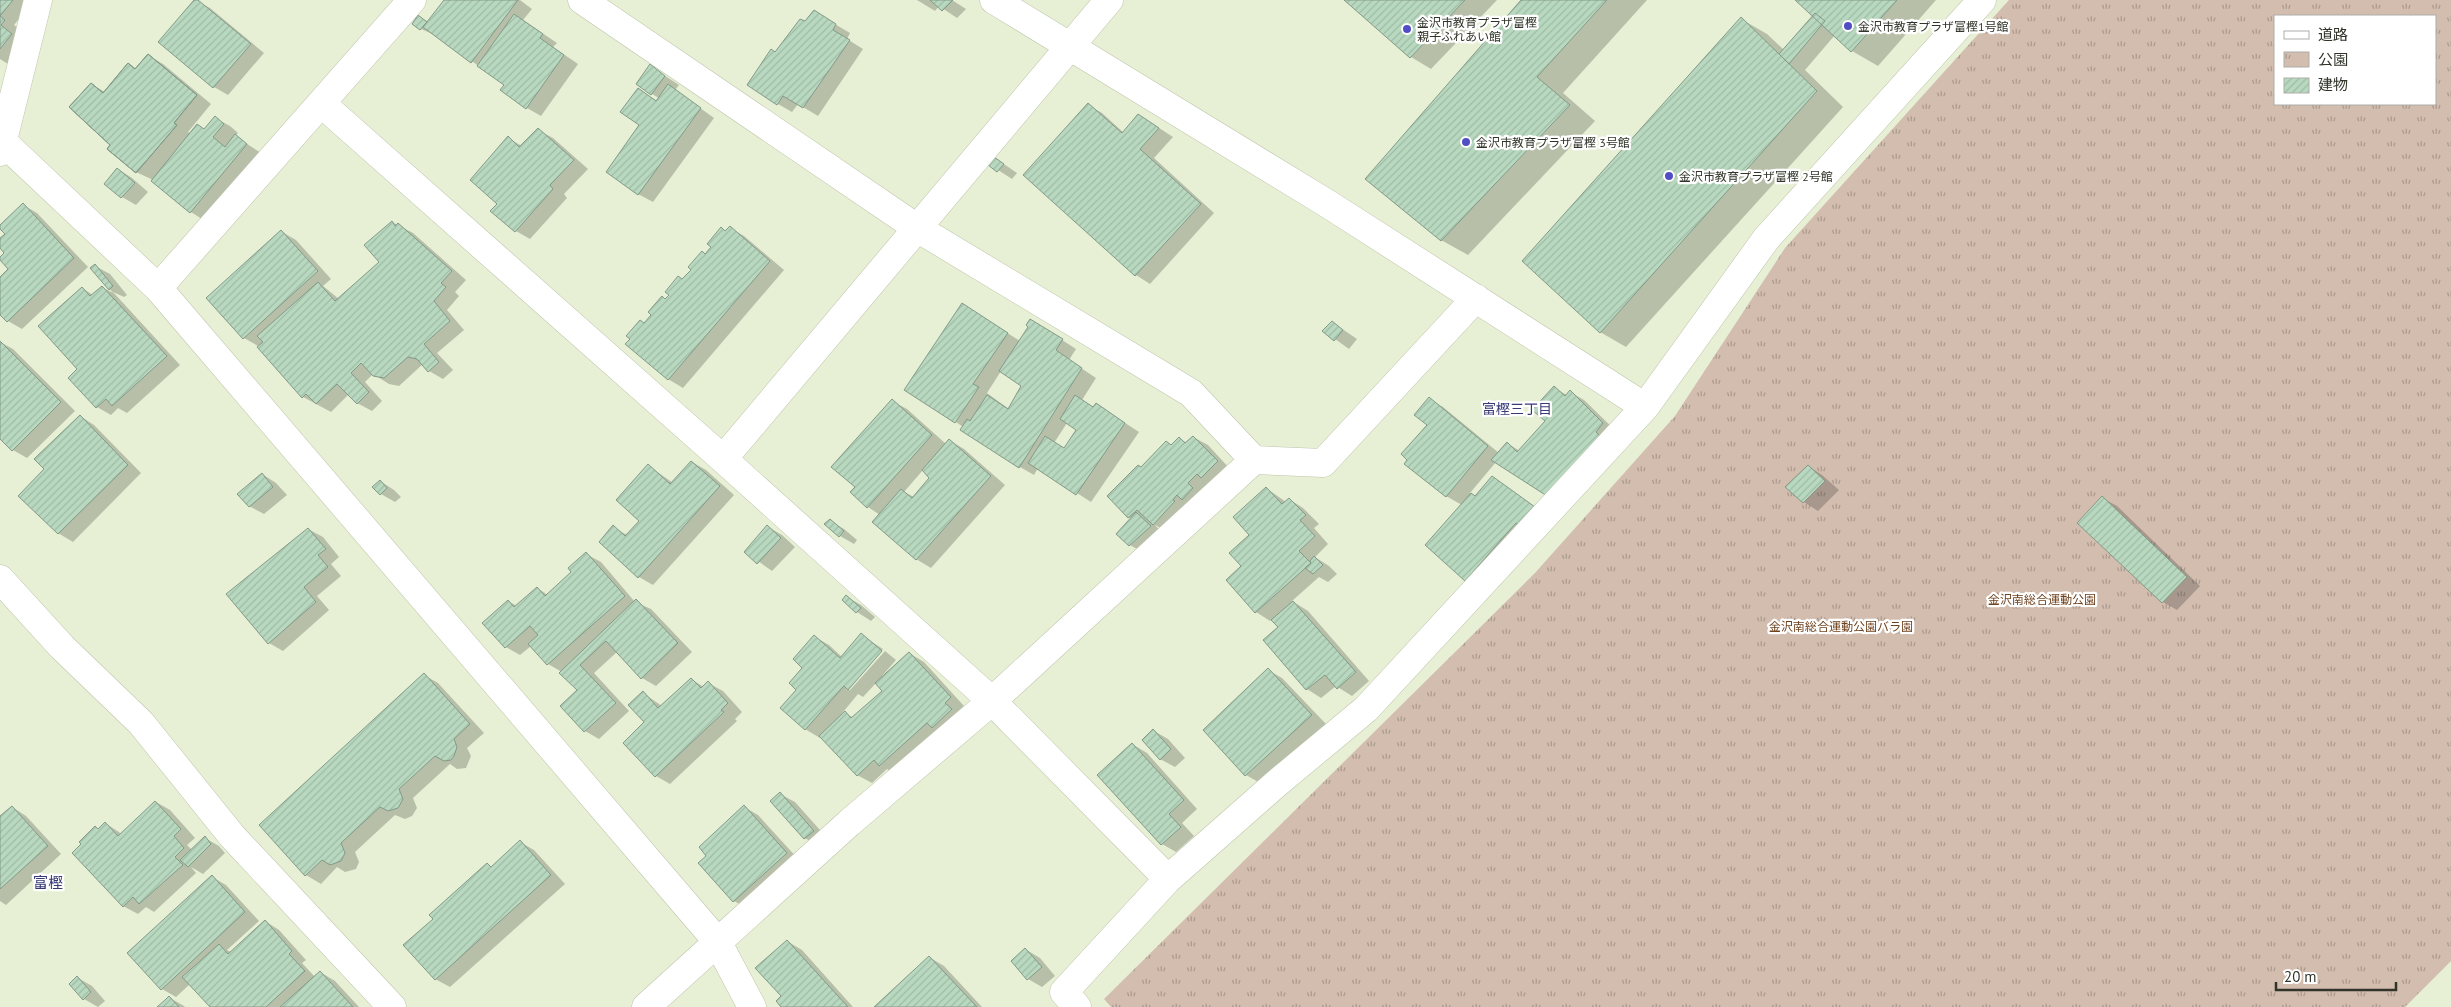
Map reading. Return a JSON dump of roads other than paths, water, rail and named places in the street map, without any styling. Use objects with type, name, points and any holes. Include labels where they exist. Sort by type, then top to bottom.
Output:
[{"type":"street","points":[[38,0],[1,144],[158,288],[717,941],[752,1007]]},
{"type":"street","points":[[158,288],[412,0]]},
{"type":"street","points":[[994,0],[1328,204],[1645,407]]},
{"type":"street","points":[[723,459],[1109,0]]},
{"type":"street","points":[[1077,1007],[1064,992],[1168,880],[1277,783],[1366,709],[1645,407],[1766,239],[1982,0]]},
{"type":"street","points":[[588,2],[917,228],[1191,393],[1254,460],[1324,463],[1476,298]]},
{"type":"street","points":[[321,103],[992,700],[1168,880]]},
{"type":"street","points":[[646,1007],[717,941],[992,700],[1254,460]]},
{"type":"street","points":[[0,579],[62,647],[141,723],[232,836],[392,1007]]},
{"type":"place","name":"金沢市教育プラザ富樫1号館","points":[[1848,26]]},
{"type":"place","name":"金沢市教育プラザ富樫 親子ふれあい館","points":[[1407,29]]},
{"type":"place","name":"金沢市教育プラザ富樫 3号館","points":[[1466,142]]},
{"type":"place","name":"金沢市教育プラザ富樫 2号館","points":[[1669,176]]},
{"type":"district","name":"富樫三丁目","points":[[1517,409]]},
{"type":"district","name":"富樫","points":[[48,882]]},
{"type":"park label","name":"金沢南総合運動公園","points":[[2042,599]]},
{"type":"park label","name":"金沢南総合運動公園バラ園","points":[[1841,626]]}]
